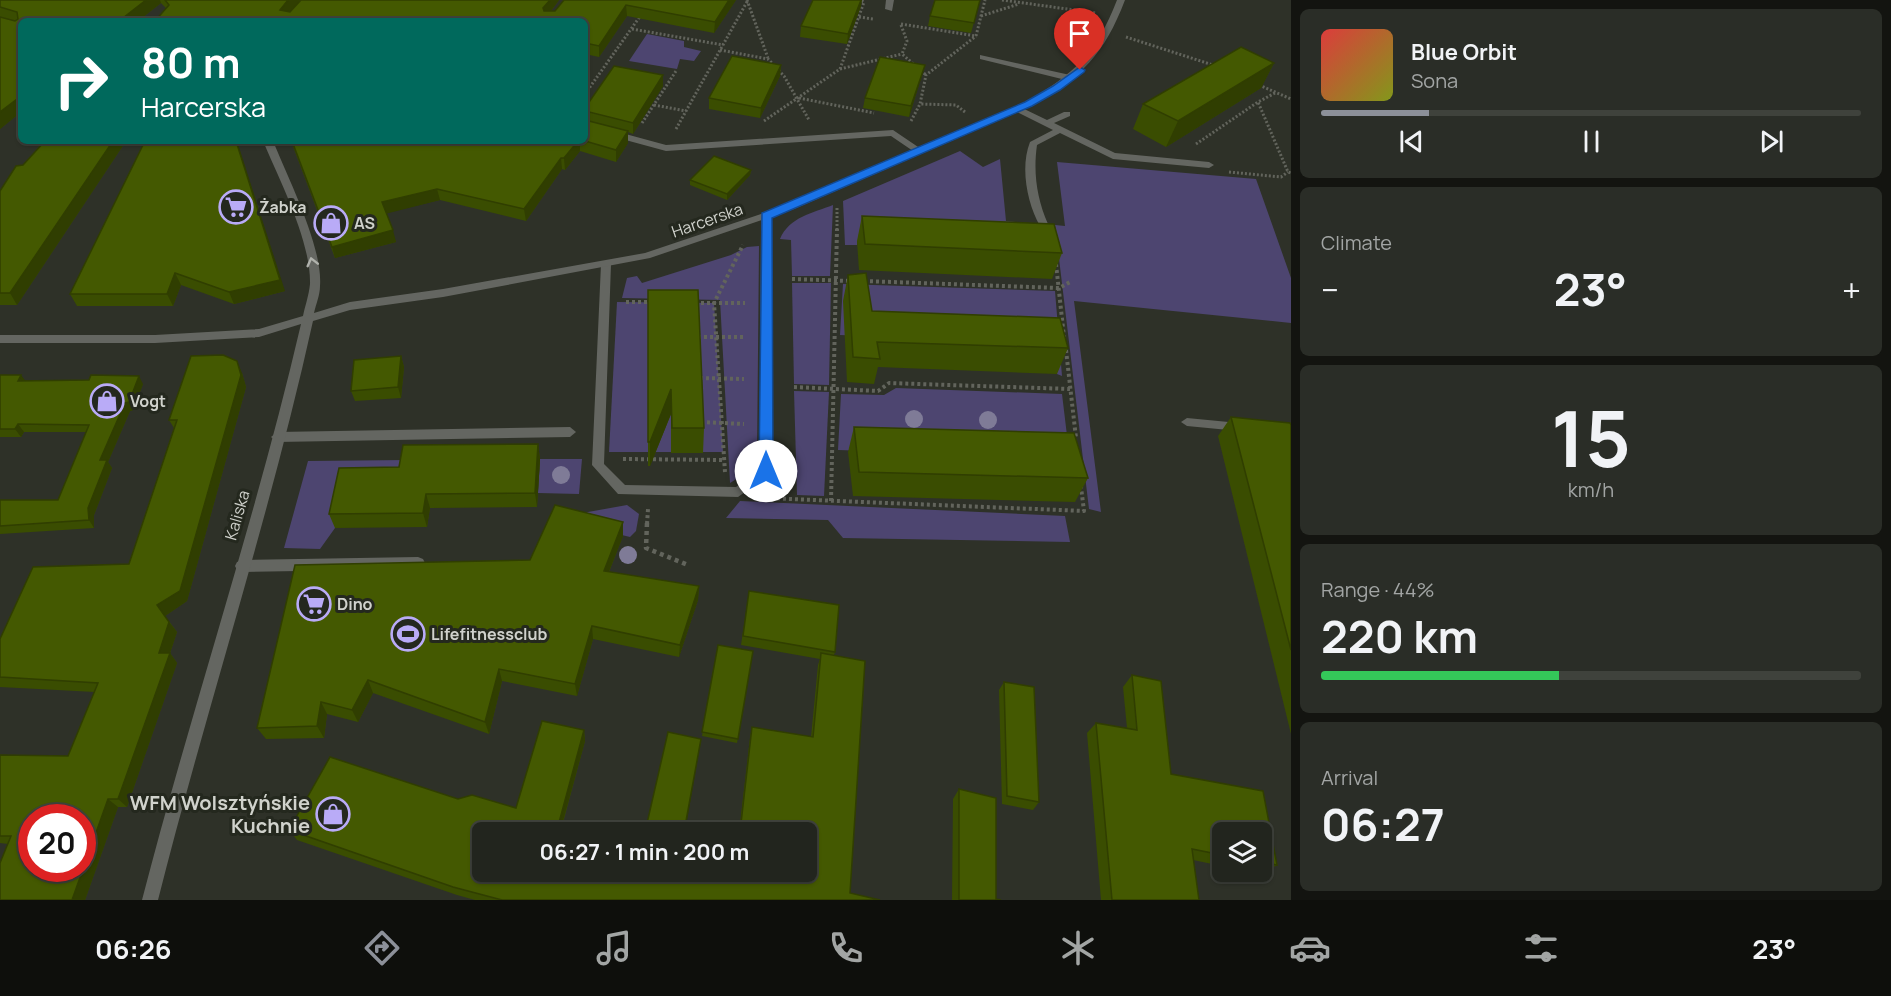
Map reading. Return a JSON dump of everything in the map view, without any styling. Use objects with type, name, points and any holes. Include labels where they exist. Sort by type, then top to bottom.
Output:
[{"type":"street","name":"Harcerska","points":[[0,339],[144,339],[235,336],[276,329],[350,306],[443,293],[646,256],[766,216],[919,152],[1057,88],[1097,51],[1121,0]]},
{"type":"street","points":[[983,57],[1070,78]]},
{"type":"street","points":[[1018,108],[1113,156],[1209,165]]},
{"type":"street","points":[[1047,123],[1067,114]]},
{"type":"street","points":[[588,127],[666,148],[893,133],[919,152]]},
{"type":"street","points":[[1043,224],[1035,209],[1029,164],[1033,144],[1060,130]]},
{"type":"street","name":"Kaliska","points":[[150,900],[174,801],[277,437],[307,319],[315,273],[310,251],[269,144]]},
{"type":"street","points":[[606,264],[598,465],[622,490],[732,492],[766,471],[766,216]]},
{"type":"street","points":[[1187,422],[1256,429]]},
{"type":"street","points":[[277,437],[570,432]]},
{"type":"street","points":[[242,566],[429,563]]},
{"type":"path","points":[[666,148],[748,0]]},
{"type":"path","points":[[748,0],[768,59],[784,76],[819,139]]},
{"type":"path","points":[[840,69],[864,2],[860,0]]},
{"type":"path","points":[[901,119],[913,121],[920,104],[926,75],[976,36],[985,0]]},
{"type":"path","points":[[1002,0],[1115,16]]},
{"type":"path","points":[[981,16],[1022,3]]},
{"type":"path","points":[[588,88],[645,10]]},
{"type":"path","points":[[859,17],[880,21]]},
{"type":"path","points":[[902,54],[907,40],[901,24],[976,36]]},
{"type":"path","points":[[631,29],[723,45]]},
{"type":"path","points":[[1123,35],[1223,68]]},
{"type":"path","points":[[720,50],[768,59]]},
{"type":"path","points":[[763,122],[840,69],[902,54]]},
{"type":"path","points":[[902,54],[926,75]]},
{"type":"path","points":[[632,139],[676,70]]},
{"type":"path","points":[[601,71],[612,73]]},
{"type":"path","points":[[1254,82],[1291,99]]},
{"type":"path","points":[[1195,145],[1275,93]]},
{"type":"path","points":[[798,98],[878,114]]},
{"type":"path","points":[[1258,102],[1288,172],[1291,173]]},
{"type":"path","points":[[920,104],[956,105],[981,124]]},
{"type":"path","points":[[654,105],[686,111]]},
{"type":"path","points":[[1237,178],[1242,173]]},
{"type":"path","points":[[831,501],[837,200]]},
{"type":"path","points":[[1043,224],[1053,238],[1076,445]]},
{"type":"path","points":[[766,237],[741,246],[714,303],[724,460],[732,492],[756,497],[1084,511],[1080,478]]},
{"type":"path","points":[[792,279],[1059,288],[1072,281]]},
{"type":"path","points":[[605,302],[660,303]]},
{"type":"path","points":[[692,303],[766,304]]},
{"type":"path","points":[[698,337],[766,337]]},
{"type":"path","points":[[700,378],[766,379]]},
{"type":"path","points":[[794,387],[878,391],[889,383],[1070,389]]},
{"type":"path","points":[[701,422],[766,425]]},
{"type":"path","points":[[598,458],[724,460]]},
{"type":"path","points":[[650,491],[646,548],[687,565]]},
{"type":"shaded area","points":[[647,34],[684,41],[684,47],[701,51],[694,61],[680,59],[677,69],[629,61]]},
{"type":"shaded area","points":[[960,151],[983,167],[1000,159],[1006,221],[1037,224],[857,241],[857,245],[845,245],[843,201]]},
{"type":"shaded area","points":[[1057,162],[1256,179],[1291,278],[1291,323],[1074,301],[1101,512],[1089,509],[1055,225],[1065,226]]},
{"type":"shaded area","points":[[833,205],[830,276],[792,276],[791,240],[780,239],[784,232],[802,217]]},
{"type":"shaded area","points":[[759,246],[757,459],[754,468],[730,483],[720,300],[622,298],[627,278],[637,276],[642,283],[731,255],[747,247]]},
{"type":"shaded area","points":[[792,283],[831,283],[829,385],[794,384]]},
{"type":"shaded area","points":[[843,284],[1055,291],[1062,376],[1057,374],[1048,343],[840,335]]},
{"type":"shaded area","points":[[617,302],[714,303],[723,452],[609,452]]},
{"type":"shaded area","points":[[896,388],[1062,394],[1075,502],[1062,457],[838,450],[841,394],[884,395]]},
{"type":"shaded area","points":[[794,391],[829,392],[824,496],[797,495]]},
{"type":"shaded area","points":[[540,459],[582,459],[579,494],[538,493]]},
{"type":"shaded area","points":[[407,460],[404,482],[345,483],[335,528],[320,549],[284,548],[308,461]]},
{"type":"shaded area","points":[[740,501],[1065,516],[1070,542],[843,538],[828,520],[726,518]]},
{"type":"shaded area","points":[[627,505],[639,514],[636,531],[630,537],[564,521],[588,512]]},
{"type":"building","points":[[0,0],[146,0],[123,18],[18,19],[17,12],[0,7]]},
{"type":"building","points":[[165,0],[288,0],[280,10],[290,12],[301,0],[550,0],[543,8],[544,11],[555,11],[564,0],[729,0],[715,22],[626,5],[599,46],[588,44],[588,18],[158,18],[169,5]]},
{"type":"building","points":[[813,0],[861,0],[848,34],[801,26]]},
{"type":"building","points":[[935,0],[980,0],[974,23],[930,16]]},
{"type":"building","points":[[0,17],[15,21],[18,19],[18,98],[0,112]]},
{"type":"building","points":[[1241,47],[1274,63],[1178,121],[1143,104]]},
{"type":"building","points":[[732,56],[781,65],[761,108],[709,98]]},
{"type":"building","points":[[880,57],[925,65],[911,106],[865,98]]},
{"type":"building","points":[[614,66],[663,75],[633,123],[588,112],[588,104]]},
{"type":"building","points":[[588,121],[628,131],[616,150],[588,142]]},
{"type":"building","points":[[42,144],[111,144],[10,293],[0,293],[0,191],[16,166],[23,165]]},
{"type":"building","points":[[144,144],[237,144],[280,280],[229,292],[175,273],[167,294],[70,294]]},
{"type":"building","points":[[293,144],[576,144],[564,158],[561,158],[524,209],[437,189],[382,202],[393,230],[332,247]]},
{"type":"building","points":[[714,156],[751,170],[727,194],[690,180]]},
{"type":"building","points":[[862,216],[1054,224],[1062,253],[865,244]]},
{"type":"building","points":[[866,273],[872,311],[1060,318],[1068,348],[877,342],[880,359],[853,357],[848,275]]},
{"type":"building","points":[[648,290],[698,290],[704,428],[672,428],[671,389],[650,442],[648,442]]},
{"type":"building","points":[[223,355],[237,361],[241,375],[180,591],[157,605],[169,622],[159,653],[170,653],[118,799],[108,799],[96,833],[96,804],[18,804],[18,882],[78,882],[72,900],[0,900],[0,863],[11,836],[0,836],[0,755],[68,756],[98,683],[0,677],[0,639],[33,567],[129,564],[177,420],[169,420],[191,356]]},
{"type":"building","points":[[401,356],[398,387],[351,391],[354,360]]},
{"type":"building","points":[[0,375],[21,375],[18,381],[89,380],[91,375],[139,376],[129,402],[125,403],[100,460],[107,460],[88,508],[89,520],[0,526],[0,500],[58,500],[89,425],[18,424],[15,429],[0,429]]},
{"type":"building","points":[[1231,417],[1290,423],[1291,425],[1291,650]]},
{"type":"building","points":[[854,427],[1074,433],[1088,478],[859,472]]},
{"type":"building","points":[[538,444],[535,493],[426,494],[423,513],[329,514],[339,468],[399,467],[403,445]]},
{"type":"building","points":[[555,505],[623,522],[604,571],[699,586],[680,645],[592,626],[575,684],[499,669],[485,722],[368,680],[352,710],[321,702],[317,726],[257,728],[295,565],[530,560]]},
{"type":"building","points":[[749,591],[839,605],[835,652],[743,636]]},
{"type":"building","points":[[718,645],[753,651],[738,739],[702,732]]},
{"type":"building","points":[[821,653],[865,661],[850,893],[880,900],[502,900],[453,887],[289,830],[330,757],[458,799],[472,795],[516,808],[542,721],[584,730],[559,822],[472,822],[472,882],[817,882],[817,822],[741,822],[752,727],[813,737]]},
{"type":"building","points":[[1132,675],[1161,681],[1171,774],[1263,791],[1269,822],[1212,822],[1212,853],[1192,849],[1199,900],[1112,900],[1096,723],[1137,730]]},
{"type":"building","points":[[1004,682],[1034,687],[1039,802],[1007,796]]},
{"type":"building","points":[[668,732],[701,739],[686,822],[647,822]]},
{"type":"building","points":[[959,789],[996,798],[996,899],[1001,900],[959,900]]},
{"type":"building","points":[[1272,839],[1277,865],[1272,864]]},
{"type":"place","name":"Żabka","points":[[236,207]]},
{"type":"place","name":"AS","points":[[331,223]]},
{"type":"place","name":"Vogt","points":[[107,401]]},
{"type":"place","name":"Dino","points":[[314,604]]},
{"type":"place","name":"Lifefitnessclub","points":[[408,634]]},
{"type":"place","name":"WFM Wolsztyńskie Kuchnie","points":[[333,814]]},
{"type":"route","points":[[766,471],[766,216],[1029,104],[1057,88],[1080,70]]}]
